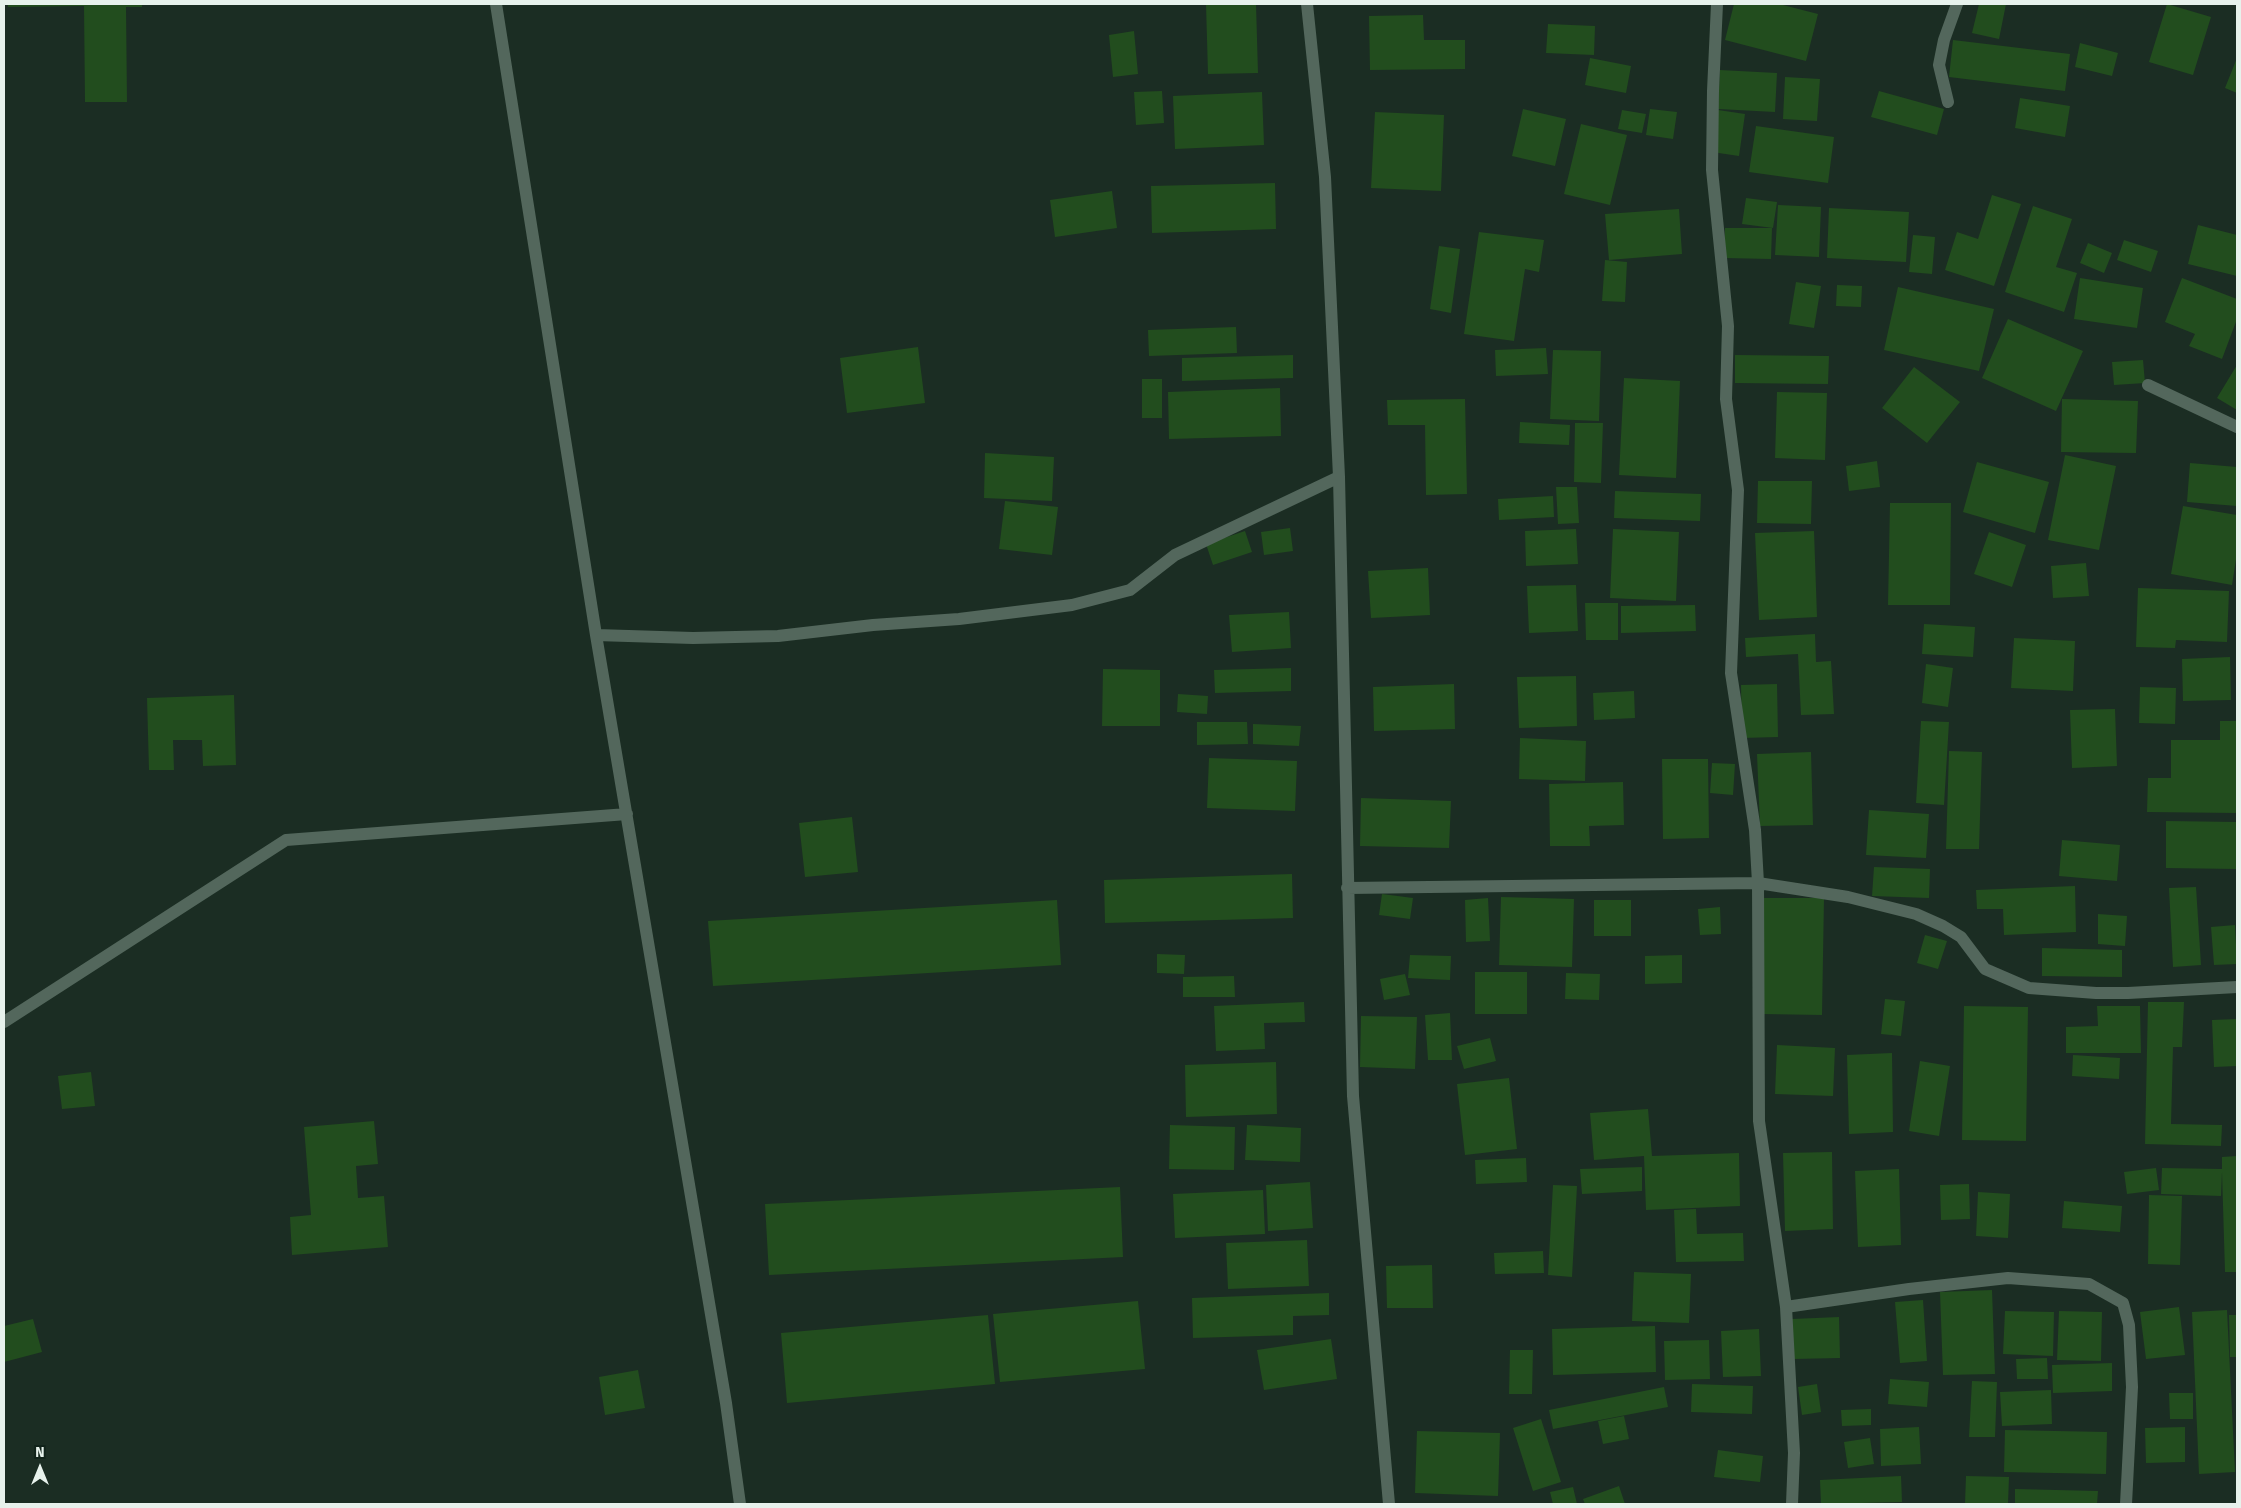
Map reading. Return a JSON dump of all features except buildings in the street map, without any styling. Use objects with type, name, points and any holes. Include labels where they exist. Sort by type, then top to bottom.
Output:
[{"type":"street","points":[[496,4],[596,634],[726,1403],[740,1504]]},
{"type":"street","points":[[1307,4],[1325,177],[1339,477],[1353,1096],[1389,1504]]},
{"type":"street","points":[[1717,4],[1712,170],[1728,326],[1726,399],[1738,490],[1731,673],[1755,830],[1758,882],[1759,1121],[1786,1307],[1794,1453],[1792,1504]]},
{"type":"street","points":[[1948,102],[1939,65],[1944,40],[1957,4]]},
{"type":"street","points":[[2148,385],[2237,427]]},
{"type":"street","points":[[596,634],[693,638],[778,636],[873,625],[959,619],[1072,604],[1130,590],[1175,556],[1339,477]]},
{"type":"street","points":[[4,1022],[286,840],[627,814]]},
{"type":"street","points":[[1347,888],[1758,882],[1848,897],[1916,914],[1962,937],[1985,969],[2029,988],[2096,994],[2128,994],[2237,987]]},
{"type":"street","points":[[1786,1307],[1909,1289],[2008,1278],[2089,1284],[2123,1303],[2129,1325],[2132,1387],[2126,1504]]}]
